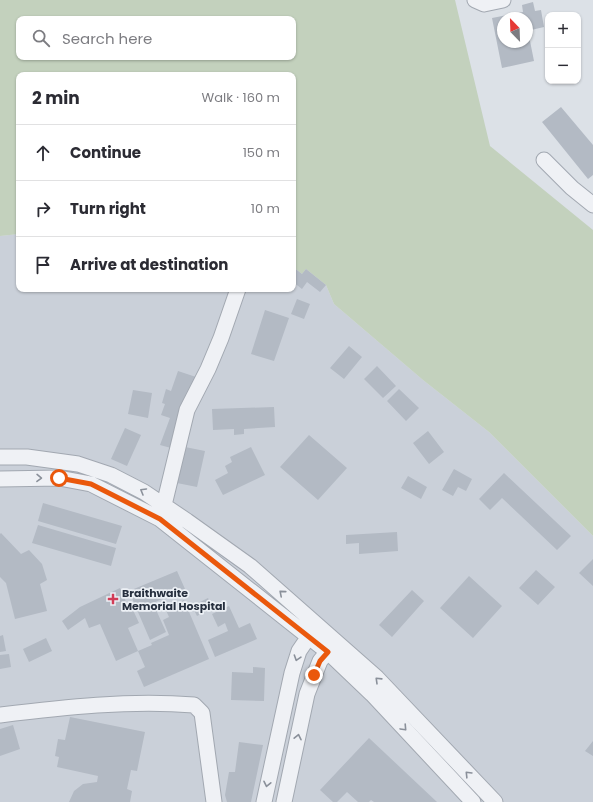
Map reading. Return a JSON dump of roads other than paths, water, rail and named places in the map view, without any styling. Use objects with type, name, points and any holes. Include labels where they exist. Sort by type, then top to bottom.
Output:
[{"type":"street","points":[[475,0],[484,4],[503,0]]},
{"type":"street","points":[[544,160],[572,188],[593,205]]},
{"type":"street","points":[[164,505],[187,410],[208,369],[221,338],[237,292]]},
{"type":"street","points":[[0,457],[27,457],[78,464],[111,475],[144,492],[164,505],[250,566],[313,630],[332,647],[377,678],[495,802]]},
{"type":"street","points":[[0,478],[59,478],[91,484],[160,519],[313,630]]},
{"type":"street","points":[[264,802],[292,673],[299,651],[313,630]]},
{"type":"street","points":[[284,802],[307,694],[320,661],[332,647]]},
{"type":"street","points":[[332,647],[372,694],[473,802]]},
{"type":"street","points":[[0,715],[56,708],[127,703],[172,703],[194,705],[202,713],[214,802]]},
{"type":"place","name":"Braithwaite Memorial Hospital","points":[[113,599]]}]
